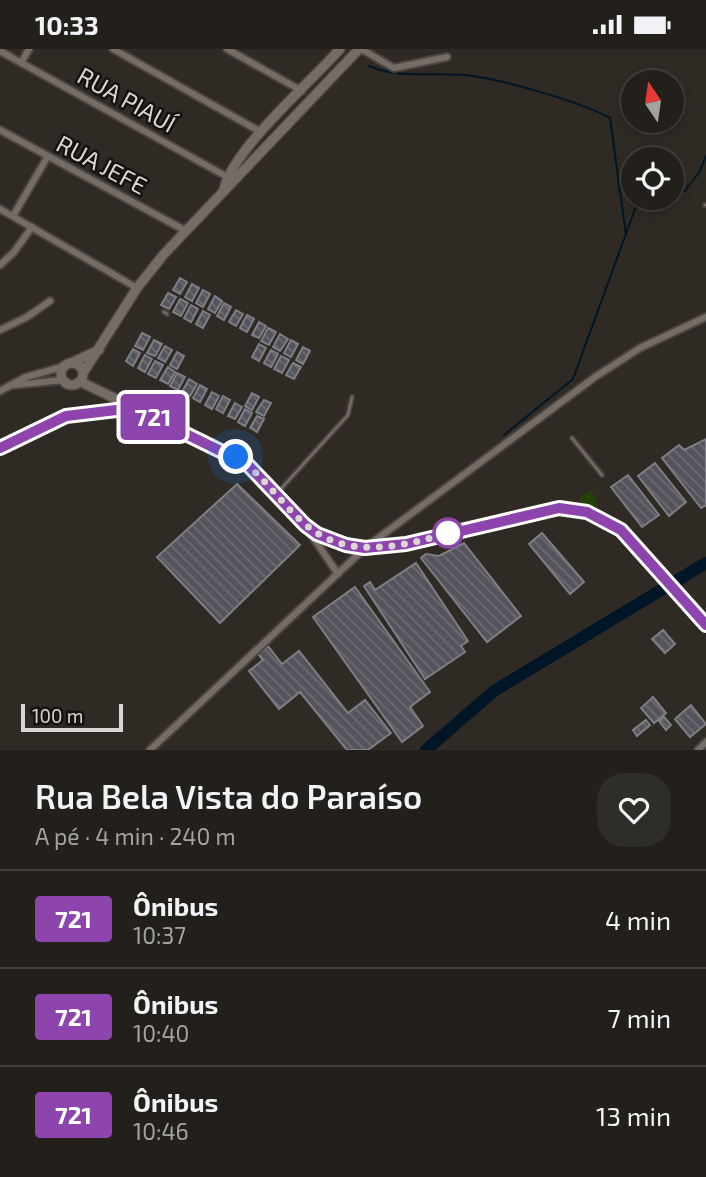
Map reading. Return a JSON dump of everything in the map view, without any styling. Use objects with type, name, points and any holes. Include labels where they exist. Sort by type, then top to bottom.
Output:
[{"type":"main road","points":[[79,380],[137,288],[224,189],[261,132],[340,49]]},
{"type":"main road","points":[[231,179],[360,49]]},
{"type":"main road","points":[[101,349],[68,364],[61,372],[63,380],[79,380],[236,457],[266,480],[305,525],[331,540],[365,548],[406,544],[526,513],[573,509],[610,522],[706,625]]},
{"type":"main road","points":[[68,364],[80,367],[79,380]]},
{"type":"main road","points":[[79,380],[116,409]]},
{"type":"main road","points":[[0,448],[66,416],[133,408]]},
{"type":"street","points":[[21,63],[29,49]]},
{"type":"street","points":[[113,49],[261,132]]},
{"type":"street","points":[[227,49],[302,91]]},
{"type":"street","points":[[360,49],[394,68],[426,59],[447,57]]},
{"type":"street","name":"RUA PIAUÍ","points":[[0,51],[231,179]]},
{"type":"street","name":"RUA JEFE","points":[[0,130],[186,231]]},
{"type":"street","points":[[13,216],[48,156]]},
{"type":"street","points":[[0,209],[137,288]]},
{"type":"street","points":[[0,265],[15,252],[32,227]]},
{"type":"street","points":[[0,330],[27,317],[50,301]]},
{"type":"street","points":[[150,750],[365,548],[606,370],[640,348],[706,317]]},
{"type":"street","points":[[0,391],[26,377],[68,364]]},
{"type":"street","points":[[12,386],[63,380]]},
{"type":"street","points":[[305,525],[338,574]]},
{"type":"street","points":[[698,750],[706,742]]},
{"type":"lane","points":[[277,493],[348,415],[352,397]]},
{"type":"lane","points":[[572,438],[602,475]]},
{"type":"green space","points":[[592,490],[598,506],[582,504],[578,498]]},
{"type":"building","points":[[180,278],[187,282],[180,294],[173,290]]},
{"type":"building","points":[[192,284],[199,288],[192,301],[185,297]]},
{"type":"building","points":[[203,290],[210,294],[203,307],[196,303]]},
{"type":"building","points":[[168,293],[176,297],[169,309],[161,305]]},
{"type":"building","points":[[215,296],[222,301],[215,313],[208,309]]},
{"type":"building","points":[[180,299],[188,303],[181,316],[173,312]]},
{"type":"building","points":[[224,303],[231,307],[224,320],[217,316]]},
{"type":"building","points":[[191,305],[198,309],[191,322],[184,318]]},
{"type":"building","points":[[236,310],[243,314],[236,326],[229,322]]},
{"type":"building","points":[[203,311],[210,315],[203,328],[196,324]]},
{"type":"building","points":[[247,315],[254,319],[247,332],[240,328]]},
{"type":"building","points":[[259,322],[266,326],[259,338],[252,335]]},
{"type":"building","points":[[268,328],[276,332],[269,345],[261,341]]},
{"type":"building","points":[[142,333],[150,337],[143,350],[135,346]]},
{"type":"building","points":[[280,334],[288,339],[280,351],[273,347]]},
{"type":"building","points":[[154,340],[162,344],[155,356],[147,353]]},
{"type":"building","points":[[291,340],[298,344],[291,357],[284,353]]},
{"type":"building","points":[[259,344],[266,348],[259,361],[252,357]]},
{"type":"building","points":[[165,346],[172,350],[165,362],[158,358]]},
{"type":"building","points":[[303,347],[310,351],[303,364],[296,360]]},
{"type":"building","points":[[133,349],[140,353],[133,366],[126,361]]},
{"type":"building","points":[[271,350],[278,354],[271,367],[264,363]]},
{"type":"building","points":[[177,352],[184,356],[177,369],[170,365]]},
{"type":"building","points":[[145,355],[152,359],[145,372],[138,368]]},
{"type":"building","points":[[281,356],[289,360],[282,373],[274,369]]},
{"type":"building","points":[[155,361],[163,365],[156,378],[148,374]]},
{"type":"building","points":[[293,363],[301,367],[294,379],[286,375]]},
{"type":"building","points":[[168,367],[175,372],[168,384],[160,380]]},
{"type":"building","points":[[177,373],[185,377],[178,390],[170,386]]},
{"type":"building","points":[[189,379],[197,384],[190,396],[182,392]]},
{"type":"building","points":[[200,385],[207,389],[200,402],[193,398]]},
{"type":"building","points":[[212,392],[219,396],[212,409],[205,405]]},
{"type":"building","points":[[252,393],[259,397],[252,410],[245,406]]},
{"type":"building","points":[[223,396],[230,400],[223,413],[216,409]]},
{"type":"building","points":[[264,400],[271,403],[264,416],[256,412]]},
{"type":"building","points":[[235,403],[242,407],[235,419],[228,416]]},
{"type":"building","points":[[245,409],[252,413],[245,426],[238,422]]},
{"type":"building","points":[[257,416],[264,419],[257,432],[250,428]]},
{"type":"building","points":[[706,439],[706,505],[701,508],[662,458],[679,445],[684,450]]},
{"type":"building","points":[[655,463],[686,502],[669,516],[638,476]]},
{"type":"building","points":[[628,475],[659,515],[642,527],[611,487]]},
{"type":"building","points":[[237,484],[300,545],[220,623],[157,557]]},
{"type":"building","points":[[542,533],[584,582],[570,594],[529,544]]},
{"type":"building","points":[[464,543],[521,616],[487,642],[421,558],[426,554],[439,556]]},
{"type":"building","points":[[416,563],[468,641],[461,646],[465,652],[425,679],[364,586],[370,582],[375,590]]},
{"type":"building","points":[[355,587],[430,692],[410,707],[423,726],[402,742],[313,617]]},
{"type":"building","points":[[663,630],[675,644],[665,653],[652,639]]},
{"type":"building","points":[[268,646],[282,664],[299,651],[348,713],[365,700],[391,733],[368,750],[347,750],[300,692],[279,709],[249,671],[263,660],[258,654]]},
{"type":"building","points":[[653,697],[666,713],[654,723],[641,708]]},
{"type":"building","points":[[691,705],[706,724],[690,737],[675,719]]},
{"type":"building","points":[[664,717],[671,725],[666,730],[659,721]]},
{"type":"building","points":[[646,720],[650,725],[637,736],[633,730]]},
{"type":"waterway","points":[[369,66],[392,72],[465,75],[498,81],[560,98],[610,118],[626,235]]},
{"type":"waterway","points":[[684,191],[700,171],[706,156]]},
{"type":"waterway","points":[[504,435],[573,379],[635,210]]},
{"type":"waterway","points":[[426,750],[494,691],[706,563]]},
{"type":"bus line","name":"721","points":[[0,448],[48,422],[66,416],[81,412],[133,408],[247,464],[266,480],[305,525],[317,534],[346,545],[365,548],[406,544],[526,513],[559,508],[587,512],[621,530],[706,625]]},
{"type":"route","points":[[236,457],[266,480],[305,525],[331,540],[365,548],[382,547],[448,533]]}]
